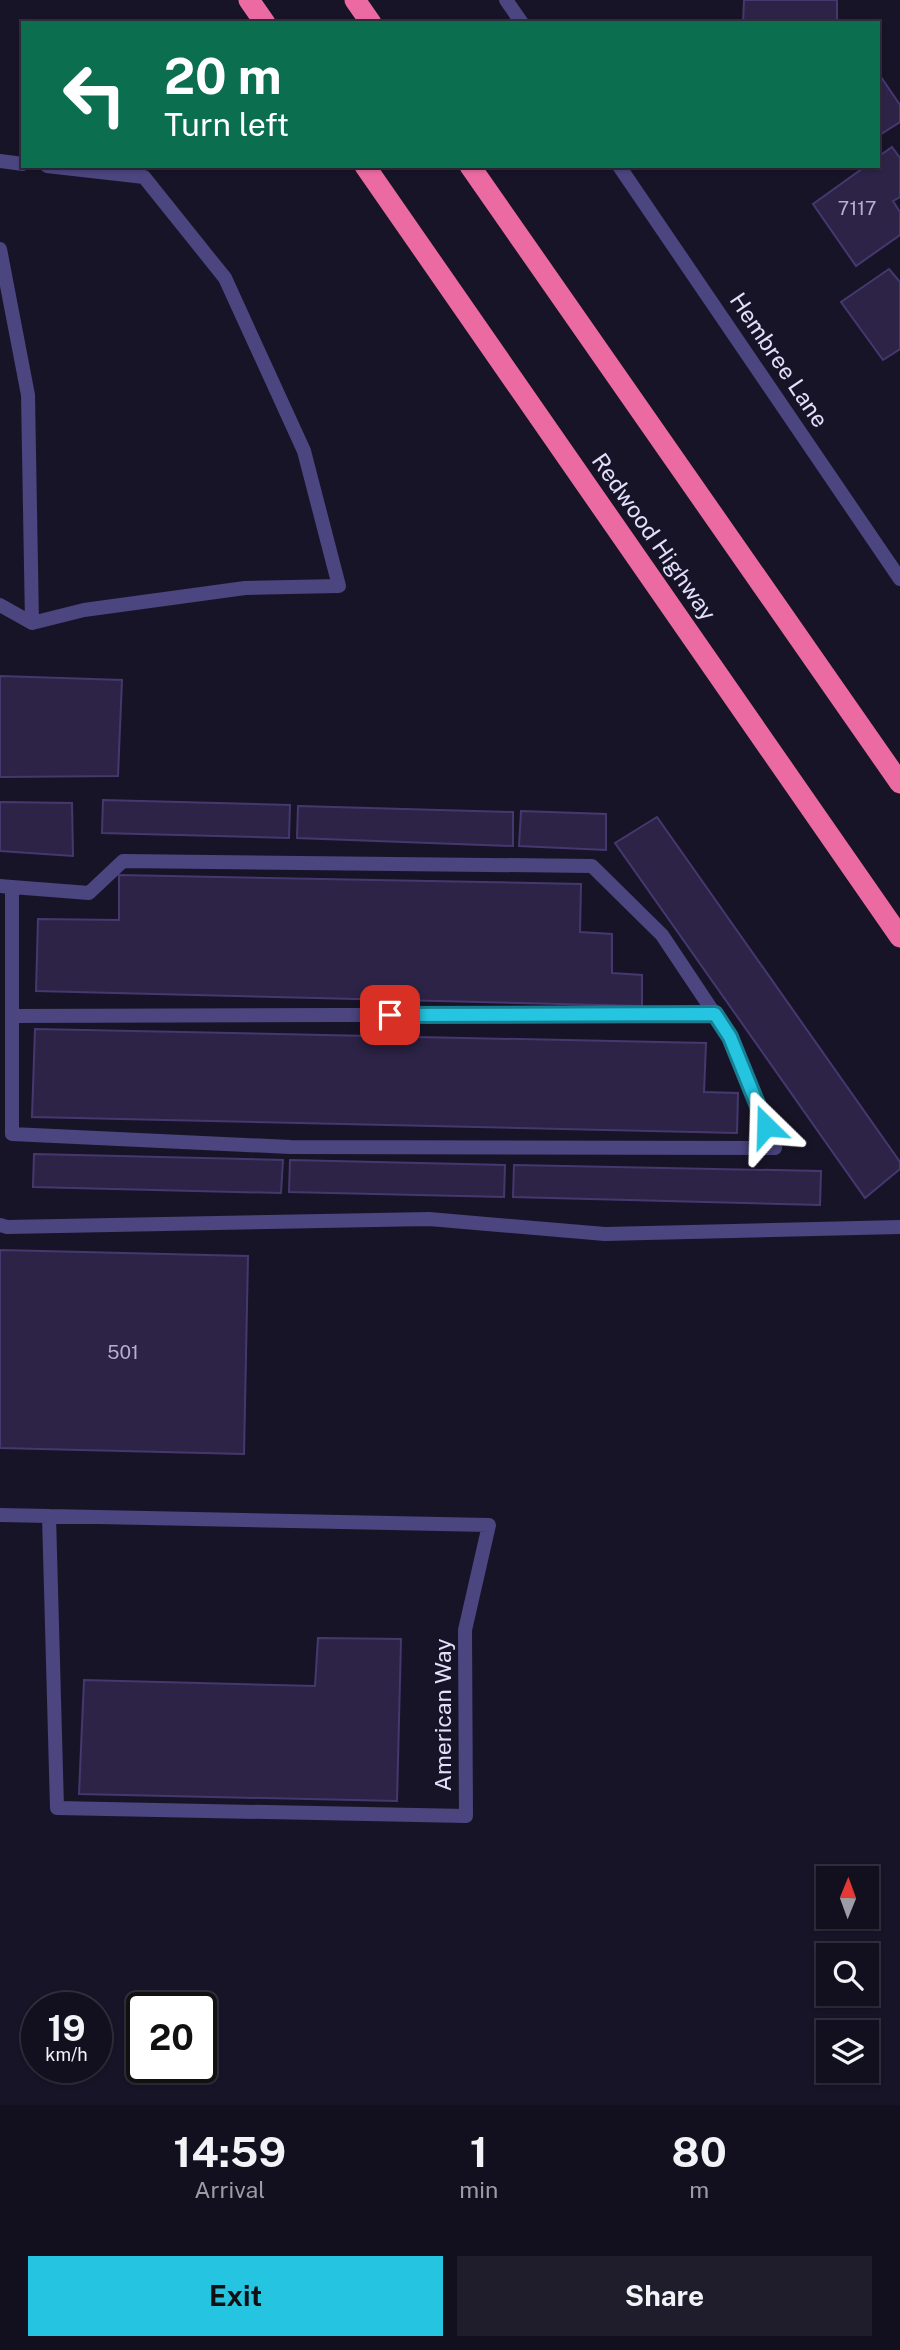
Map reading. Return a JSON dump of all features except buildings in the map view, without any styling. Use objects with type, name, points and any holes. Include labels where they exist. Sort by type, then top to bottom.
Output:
[{"type":"highway","points":[[249,0],[264,21]]},
{"type":"highway","points":[[355,0],[369,21]]},
{"type":"highway","name":"Redwood Highway","points":[[366,168],[900,937]]},
{"type":"highway","points":[[471,168],[900,783]]},
{"type":"street","points":[[506,0],[521,21]]},
{"type":"street","points":[[0,161],[21,164]]},
{"type":"street","points":[[0,605],[32,623],[84,610],[245,588],[339,586],[304,451],[225,278],[144,177],[65,168]]},
{"type":"street","name":"Hembree Lane","points":[[620,168],[900,579]]},
{"type":"street","points":[[0,249],[28,395],[32,623]]},
{"type":"street","points":[[123,861],[592,866],[662,936],[730,1037],[775,1148],[290,1147],[12,1134],[12,1016],[6,886],[89,892],[123,861]]},
{"type":"street","points":[[12,1016],[715,1014]]},
{"type":"street","points":[[0,1225],[429,1219],[604,1234],[900,1227]]},
{"type":"street","name":"American Way","points":[[0,1515],[49,1516],[489,1525],[465,1630],[466,1816],[57,1808],[49,1516]]},
{"type":"route","points":[[390,1015],[715,1014],[730,1037],[766,1126]]}]
